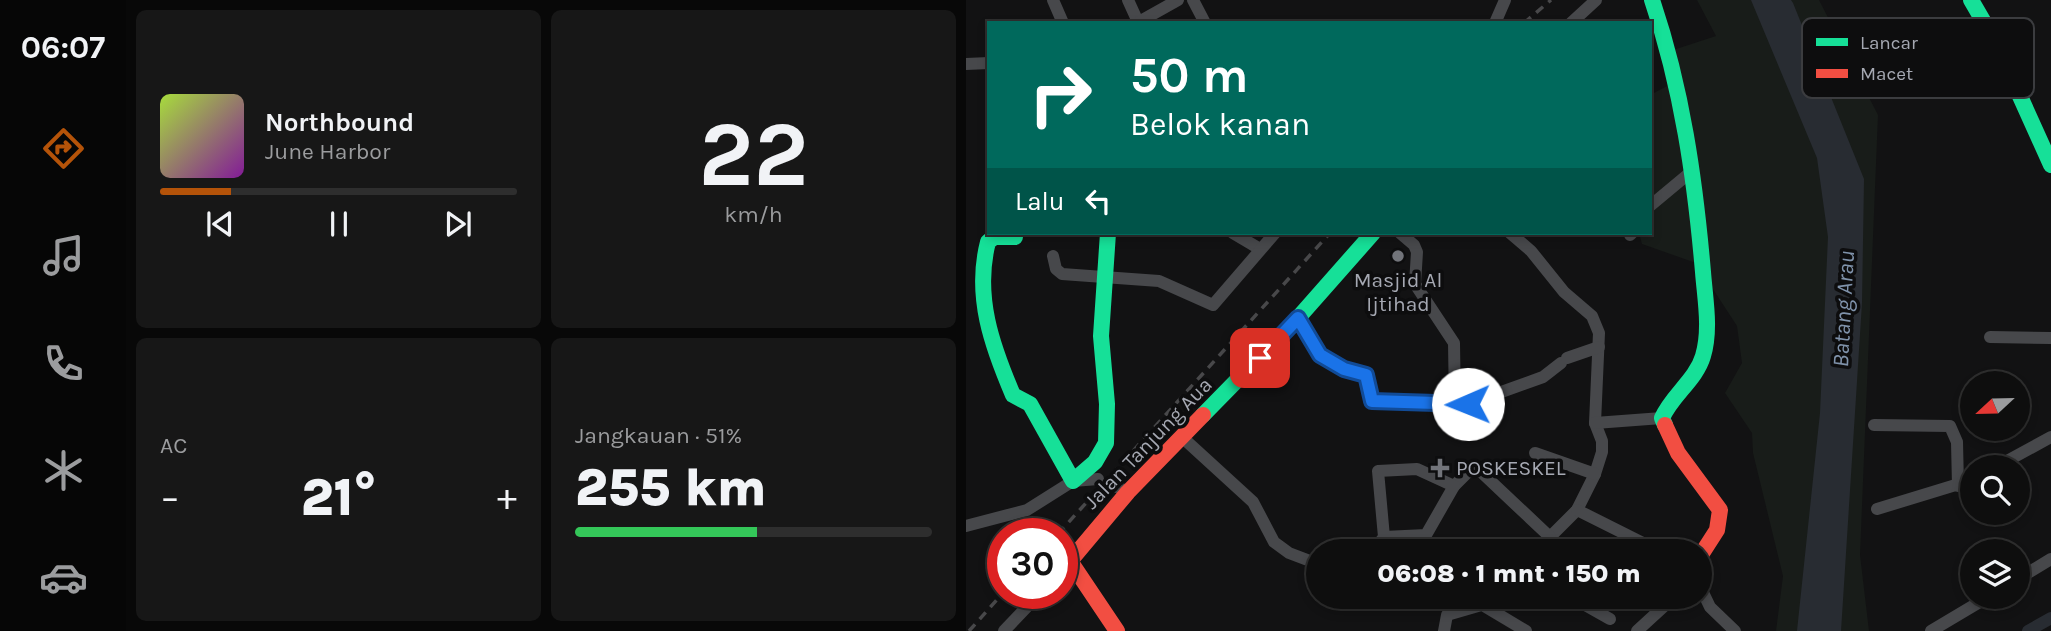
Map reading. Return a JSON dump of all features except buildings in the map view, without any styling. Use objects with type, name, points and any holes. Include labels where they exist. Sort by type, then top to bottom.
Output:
[{"type":"street","points":[[1053,0],[1062,21]]},
{"type":"street","points":[[1128,0],[1137,21]]},
{"type":"street","points":[[1139,21],[1178,0]]},
{"type":"street","points":[[1193,0],[1204,21]]},
{"type":"street","points":[[1496,21],[1505,0]]},
{"type":"street","points":[[1573,21],[1596,0]]},
{"type":"street","points":[[1652,0],[1672,70],[1692,171],[1700,234],[1706,344],[1697,369],[1662,418]]},
{"type":"street","points":[[1971,0],[1981,18]]},
{"type":"street","points":[[966,64],[987,63]]},
{"type":"street","points":[[2021,98],[2051,165]]},
{"type":"street","points":[[1652,204],[1692,171]]},
{"type":"street","points":[[966,526],[1027,510],[1073,481],[1095,462],[1106,443],[1107,404],[1101,336],[1108,235]]},
{"type":"street","points":[[1236,235],[1260,249]]},
{"type":"street","points":[[1053,256],[1056,269],[1062,274],[1159,281],[1213,305],[1273,235]]},
{"type":"street","name":"Jalan Tanjung Aua","points":[[1078,548],[1120,488],[1183,438],[1298,318],[1371,235]]},
{"type":"street","points":[[1402,235],[1414,245],[1417,252],[1415,284],[1454,343],[1455,406]]},
{"type":"street","points":[[1454,486],[1418,469],[1378,471],[1384,537],[1426,535],[1454,486],[1468,472],[1479,471],[1550,537],[1577,510],[1595,474],[1602,445],[1595,423],[1599,333],[1592,316],[1564,292],[1531,251],[1512,235]]},
{"type":"street","points":[[1015,236],[994,237],[988,242],[983,299],[997,355],[1011,393],[1016,399],[1030,404],[1073,481]]},
{"type":"street","points":[[1298,318],[1320,355],[1344,369],[1366,375],[1372,401],[1455,406],[1480,401],[1537,380],[1564,361],[1599,346]]},
{"type":"street","points":[[1990,337],[2051,338]]},
{"type":"street","points":[[1595,423],[1662,418]]},
{"type":"street","points":[[1662,418],[1678,453],[1720,510],[1717,530],[1711,539]]},
{"type":"street","points":[[1874,425],[1950,426],[1957,442],[1958,486],[1877,509]]},
{"type":"street","points":[[2018,455],[2051,437]]},
{"type":"street","points":[[1183,438],[1253,502],[1273,542],[1289,553],[1306,559]]},
{"type":"street","points":[[1535,453],[1595,474]]},
{"type":"street","points":[[1073,481],[1098,479]]},
{"type":"street","points":[[1577,510],[1635,539]]},
{"type":"street","points":[[2030,572],[2051,559]]},
{"type":"street","name":"Jalan Tanjung Aua","points":[[1078,581],[1117,631]]},
{"type":"street","points":[[1004,631],[1025,609]]},
{"type":"street","points":[[1444,631],[1447,615],[1462,609]]},
{"type":"street","points":[[1497,609],[1526,631]]},
{"type":"street","points":[[1592,609],[1610,619]]},
{"type":"street","points":[[1637,631],[1661,609]]},
{"type":"street","points":[[1712,609],[1735,631]]},
{"type":"street","points":[[1931,631],[1968,609]]},
{"type":"shaded area","points":[[1697,0],[1819,0],[1828,18],[1802,18],[1802,98],[1869,98],[1878,115],[1860,555],[1869,631],[1776,631],[1783,576],[1753,453],[1752,433],[1725,393],[1742,363],[1737,326],[1696,263],[1642,244],[1640,235],[1652,235],[1652,94],[1673,83],[1667,52],[1716,36]]},
{"type":"water","name":"Batang Arau","points":[[1751,0],[1791,0],[1793,3],[1802,25],[1802,98],[1831,98],[1864,179],[1862,303],[1841,631],[1797,631],[1820,413],[1828,237],[1817,158]]},
{"type":"waterway","points":[[2028,631],[2051,618]]},
{"type":"railway","points":[[1526,21],[1551,0]]},
{"type":"railway","points":[[1072,518],[1328,235]]},
{"type":"railway","points":[[969,631],[989,609]]},
{"type":"traffic: fast","points":[[1652,0],[1672,67],[1686,134],[1707,314],[1707,335],[1700,365],[1666,410],[1662,418],[1665,425]]},
{"type":"traffic: fast","points":[[1971,0],[1981,18]]},
{"type":"traffic: fast","points":[[2021,98],[2051,165]]},
{"type":"traffic: fast","points":[[1015,237],[994,237],[988,242],[983,282],[987,320],[1013,395],[1030,404],[1073,481],[1095,462],[1106,443],[1107,404],[1101,336],[1108,235]]},
{"type":"traffic: fast","points":[[1203,415],[1298,318],[1371,235]]},
{"type":"traffic: jam","points":[[1117,631],[1070,561],[1128,492],[1203,415]]},
{"type":"traffic: jam","points":[[1665,425],[1678,453],[1720,510],[1717,530],[1711,539]]},
{"type":"place","name":"Masjid Al Ijtihad","points":[[1398,256]]},
{"type":"place","name":"POSKESKEL","points":[[1440,468]]},
{"type":"route","points":[[1260,358],[1298,318],[1320,355],[1344,369],[1366,375],[1372,401],[1455,406],[1468,404]]}]
